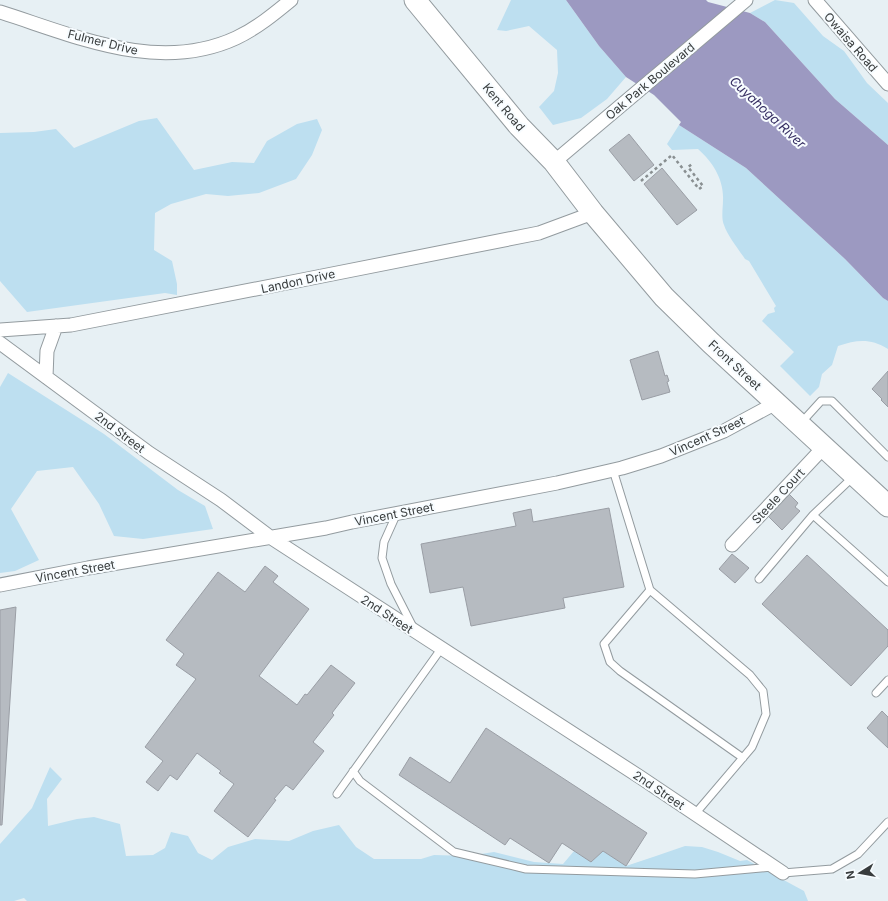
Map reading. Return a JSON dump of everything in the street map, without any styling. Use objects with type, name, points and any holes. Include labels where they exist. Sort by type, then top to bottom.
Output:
[{"type":"main road","name":"Kent Road","points":[[415,0],[519,126],[554,162],[593,214]]},
{"type":"main road","name":"Front Street","points":[[593,214],[664,297],[710,343],[888,506]]},
{"type":"street","name":"Fulmer Drive","points":[[0,12],[102,44],[130,51],[171,53],[198,50],[224,43],[261,24],[291,0]]},
{"type":"street","name":"Oak Park Boulevard","points":[[554,162],[746,0]]},
{"type":"street","name":"Owaisa Road","points":[[815,0],[888,84]]},
{"type":"street","name":"Landon Drive","points":[[0,330],[56,326],[86,322],[500,242],[539,233],[593,214]]},
{"type":"street","points":[[46,376],[47,351],[56,326]]},
{"type":"street","name":"2nd Street","points":[[0,343],[149,453],[222,500],[270,537],[640,777],[779,870]]},
{"type":"street","name":"Vincent Street","points":[[0,585],[326,528],[557,483],[613,470],[661,456],[699,441],[776,403]]},
{"type":"street","name":"Steele Court","points":[[732,545],[824,446]]},
{"type":"lane","points":[[800,424],[821,401],[832,401],[888,457]]},
{"type":"lane","points":[[613,470],[650,590],[750,675],[763,691],[766,714],[752,747],[695,814]]},
{"type":"lane","points":[[760,579],[813,515],[855,475]]},
{"type":"lane","points":[[397,513],[384,542],[382,558],[391,584],[416,633]]},
{"type":"lane","points":[[813,515],[888,582]]},
{"type":"lane","points":[[650,590],[604,644],[610,662],[620,671],[743,758]]},
{"type":"lane","points":[[337,794],[441,649]]},
{"type":"lane","points":[[876,693],[888,680]]},
{"type":"lane","points":[[353,771],[360,781],[454,852],[526,869],[695,874],[832,869],[858,854],[888,822]]},
{"type":"path","points":[[641,180],[672,155],[699,189],[703,186],[688,167],[692,164]]},
{"type":"shaded area","points":[[511,0],[566,0],[599,46],[626,77],[607,99],[581,118],[553,125],[539,107],[554,91],[558,73],[557,50],[529,26],[506,31],[497,30]]},
{"type":"shaded area","points":[[775,0],[794,3],[823,36],[844,51],[867,83],[888,103],[888,145],[835,99],[765,22],[750,13]]},
{"type":"shaded area","points":[[157,118],[194,170],[232,162],[254,163],[267,141],[297,124],[317,119],[322,130],[312,155],[296,179],[259,193],[228,196],[206,194],[171,204],[155,213],[154,250],[172,261],[177,284],[177,295],[165,293],[27,312],[0,281],[0,133],[34,132],[56,129],[74,148],[139,121]]},
{"type":"shaded area","points":[[679,125],[746,168],[845,259],[883,298],[888,301],[888,349],[875,343],[863,341],[851,342],[838,346],[832,365],[822,374],[819,387],[810,396],[780,366],[794,352],[762,321],[768,314],[775,312],[774,308],[776,306],[749,261],[745,259],[730,238],[723,222],[722,185],[713,166],[698,149],[672,150],[667,144]]},
{"type":"shaded area","points":[[8,373],[104,434],[178,490],[205,506],[213,529],[143,539],[114,536],[99,504],[73,467],[37,471],[11,509],[39,560],[15,571],[0,573],[0,387]]},
{"type":"shaded area","points":[[50,767],[62,779],[47,799],[48,826],[77,819],[94,817],[120,824],[126,856],[153,855],[165,848],[171,832],[188,836],[198,853],[212,860],[228,847],[255,839],[289,841],[313,831],[339,825],[356,847],[374,859],[421,859],[434,855],[468,856],[494,852],[534,862],[563,864],[574,851],[591,862],[603,851],[626,866],[685,846],[702,847],[740,861],[747,860],[804,891],[808,901],[27,901],[24,898],[14,901],[0,901],[0,844],[32,808]]},
{"type":"water","name":"Cuyahoga River","points":[[566,0],[706,0],[708,2],[750,13],[765,22],[835,99],[888,145],[888,301],[883,298],[845,259],[746,168],[679,125],[681,122],[654,95],[626,77],[599,46]]},
{"type":"building","points":[[629,134],[654,165],[634,181],[609,150]]},
{"type":"building","points":[[662,168],[697,210],[677,225],[644,184]]},
{"type":"building","points":[[658,351],[665,376],[667,375],[669,381],[667,382],[670,392],[642,400],[630,360]]},
{"type":"building","points":[[888,371],[888,407],[872,389]]},
{"type":"building","points":[[789,494],[798,503],[795,507],[800,511],[782,530],[768,516]]},
{"type":"building","points":[[609,508],[624,587],[563,598],[565,608],[471,626],[463,587],[430,593],[421,544],[516,526],[513,513],[531,509],[533,522]]},
{"type":"building","points":[[732,554],[749,568],[735,583],[719,569]]},
{"type":"building","points":[[807,555],[888,630],[888,646],[851,686],[762,604]]},
{"type":"building","points":[[265,566],[278,576],[273,582],[309,609],[259,676],[297,705],[331,665],[355,683],[332,713],[334,715],[313,742],[324,751],[293,790],[286,785],[274,799],[276,800],[248,837],[214,811],[234,784],[219,773],[221,771],[197,753],[177,780],[170,775],[158,791],[146,782],[163,761],[145,747],[196,679],[176,665],[184,654],[166,640],[218,572],[245,592]]},
{"type":"building","points":[[16,607],[2,825],[0,825],[0,610]]},
{"type":"building","points":[[882,711],[888,717],[888,748],[867,728]]},
{"type":"building","points":[[486,728],[647,833],[626,866],[603,851],[591,862],[562,843],[549,863],[510,838],[505,845],[399,775],[410,757],[450,783]]}]
